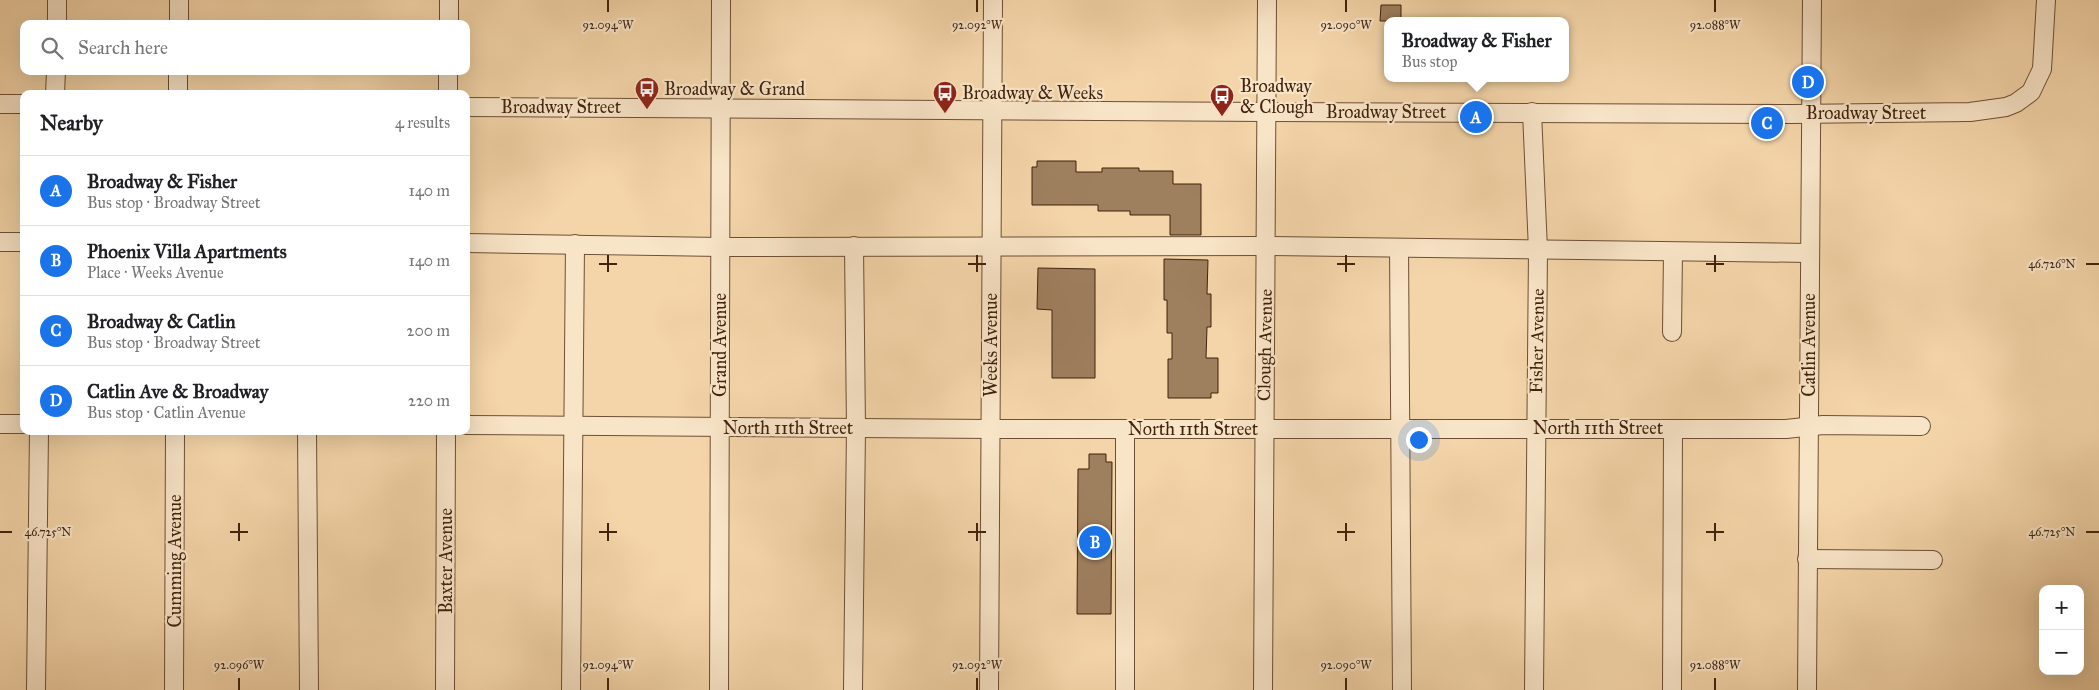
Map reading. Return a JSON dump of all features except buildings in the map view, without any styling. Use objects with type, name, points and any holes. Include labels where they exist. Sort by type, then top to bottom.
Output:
[{"type":"street","points":[[57,0],[57,20]]},
{"type":"street","points":[[179,0],[179,20]]},
{"type":"street","points":[[449,0],[449,20]]},
{"type":"street","name":"Grand Avenue","points":[[719,690],[721,0]]},
{"type":"street","name":"Weeks Avenue","points":[[989,690],[993,0]]},
{"type":"street","name":"Clough Avenue","points":[[1263,690],[1267,0]]},
{"type":"street","name":"Catlin Avenue","points":[[1807,690],[1812,0]]},
{"type":"street","name":"Broadway Street","points":[[470,107],[1812,114],[1989,111],[2016,103],[2031,92],[2042,69],[2046,0]]},
{"type":"street","points":[[55,90],[56,75]]},
{"type":"street","points":[[178,75],[178,90]]},
{"type":"street","points":[[448,75],[448,90]]},
{"type":"street","points":[[0,104],[20,104]]},
{"type":"street","name":"Fisher Avenue","points":[[1532,112],[1538,250],[1534,690]]},
{"type":"street","points":[[0,242],[20,242]]},
{"type":"street","points":[[470,243],[721,247],[1267,246],[1809,253]]},
{"type":"street","points":[[571,690],[576,244]]},
{"type":"street","points":[[853,690],[856,428],[854,246]]},
{"type":"street","points":[[1399,248],[1402,690]]},
{"type":"street","points":[[1672,332],[1673,252]]},
{"type":"street","points":[[0,424],[20,424]]},
{"type":"street","name":"North 11th Street","points":[[470,425],[990,429],[1786,429],[1823,425],[1920,426]]},
{"type":"street","points":[[1125,429],[1125,690]]},
{"type":"street","points":[[1672,690],[1673,429]]},
{"type":"street","points":[[36,690],[39,435]]},
{"type":"street","name":"Cumming Avenue","points":[[174,690],[175,435]]},
{"type":"street","points":[[307,435],[309,690]]},
{"type":"street","name":"Baxter Avenue","points":[[445,690],[446,435]]},
{"type":"street","points":[[1807,559],[1932,560]]},
{"type":"place","name":"Catlin Ave & Broadway","points":[[1808,82]]},
{"type":"place","name":"Broadway & Grand","points":[[647,110]]},
{"type":"place","name":"Broadway & Weeks","points":[[945,114]]},
{"type":"place","name":"Broadway & Clough","points":[[1222,117]]},
{"type":"place","name":"Broadway & Fisher","points":[[1476,117]]},
{"type":"place","name":"Broadway & Catlin","points":[[1767,123]]},
{"type":"place","name":"Phoenix Villa Apartments","points":[[1095,542]]}]
